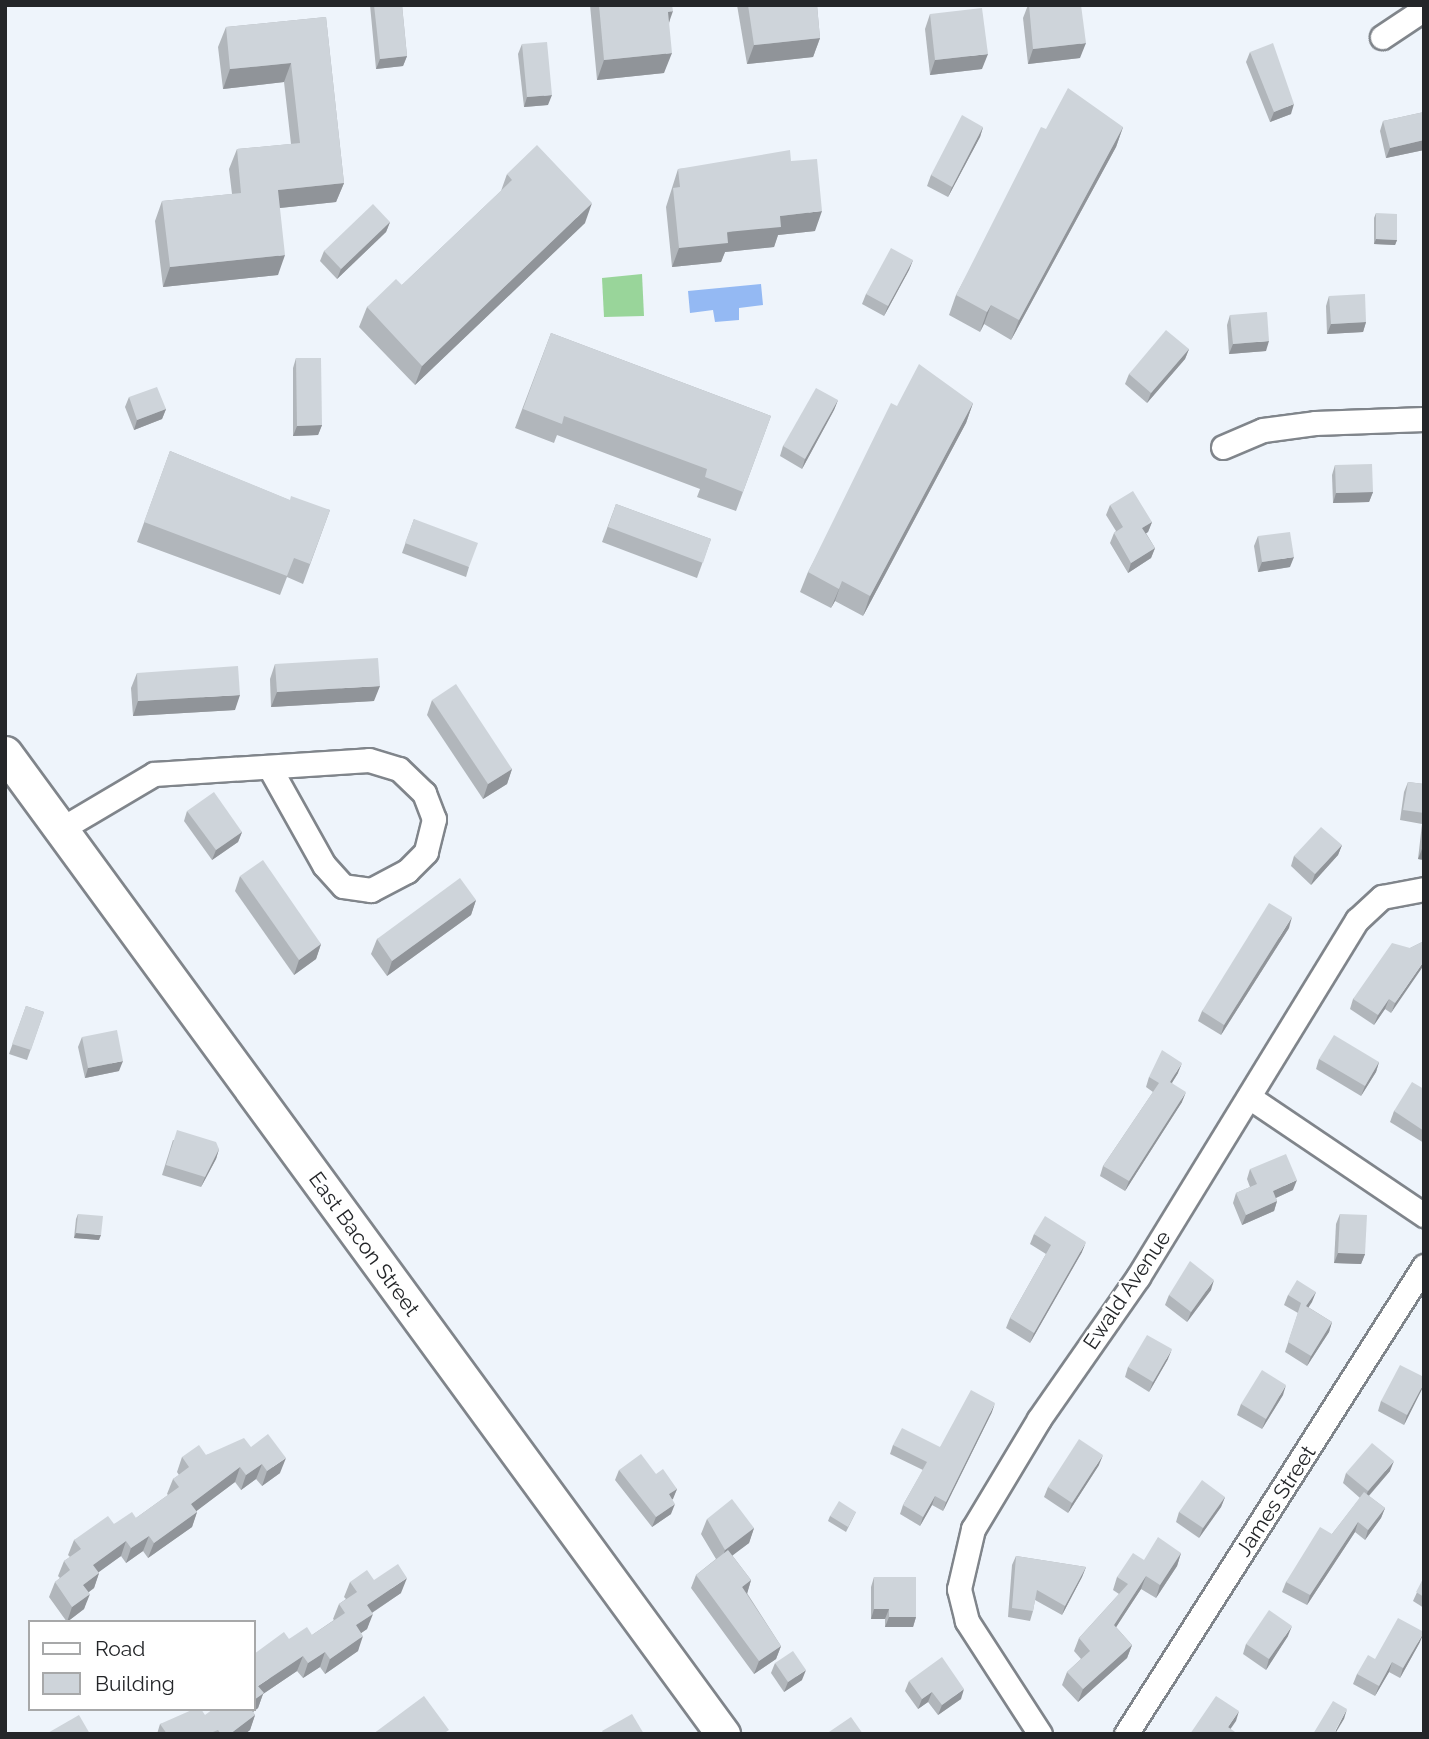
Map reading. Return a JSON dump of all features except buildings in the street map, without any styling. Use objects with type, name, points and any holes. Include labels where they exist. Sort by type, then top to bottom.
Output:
[{"type":"main road","name":"East Bacon Street","points":[[5,753],[723,1734]]},
{"type":"street","points":[[1382,37],[1424,9]]},
{"type":"street","points":[[1223,447],[1263,430],[1315,423],[1424,419]]},
{"type":"street","points":[[61,829],[154,774],[271,770],[369,760],[399,769],[424,793],[434,819],[426,852],[407,871],[371,890],[344,886],[324,865],[271,770]]},
{"type":"street","name":"Ewald Avenue","points":[[1040,1734],[967,1621],[960,1589],[973,1529],[1249,1097],[1357,920],[1382,897],[1424,889]]},
{"type":"street","points":[[1249,1097],[1424,1215]]},
{"type":"street","name":"James Street","points":[[1126,1734],[1424,1266]]},
{"type":"green space","points":[[642,274],[644,316],[604,317],[602,278]]},
{"type":"water","points":[[761,284],[763,305],[739,308],[739,320],[715,322],[713,310],[690,313],[688,291]]}]
